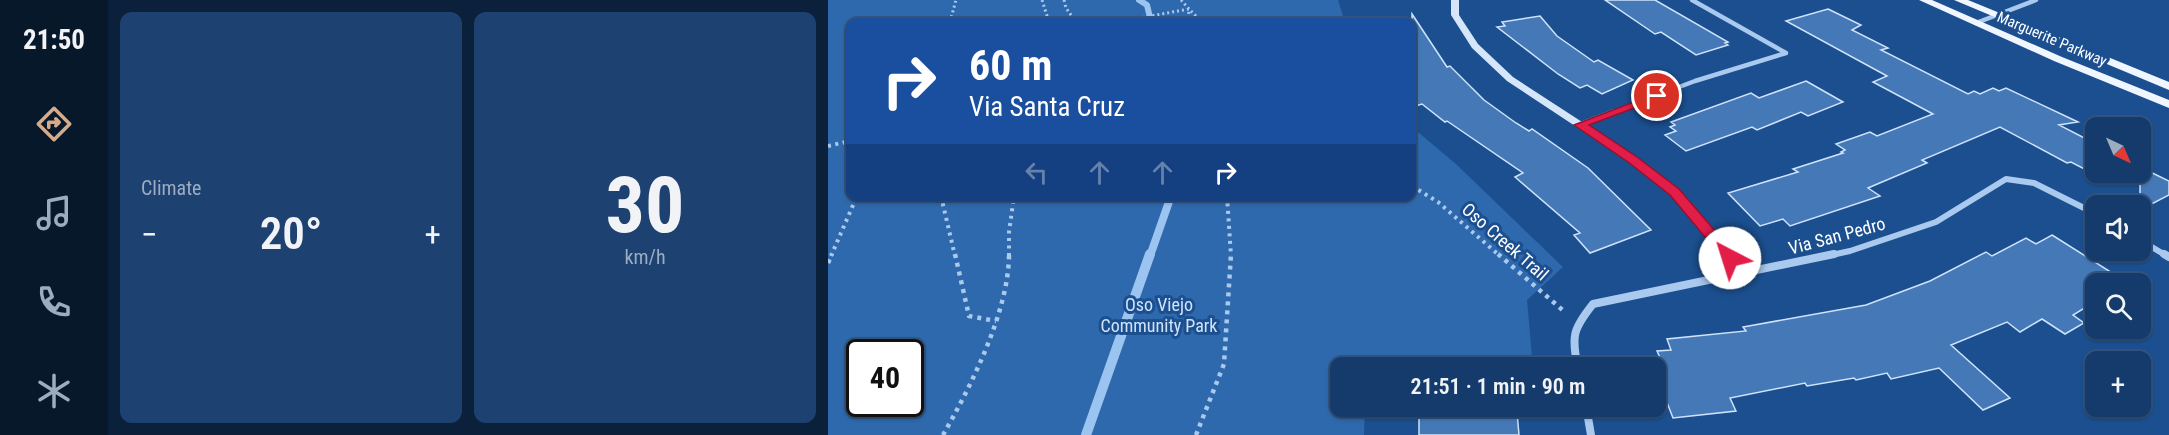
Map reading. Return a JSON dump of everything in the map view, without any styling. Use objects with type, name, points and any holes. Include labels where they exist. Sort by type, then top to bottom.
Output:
[{"type":"main road","name":"Marguerite Parkway","points":[[1924,0],[2169,104]]},
{"type":"main road","name":"Marguerite Parkway","points":[[1959,0],[2169,86]]},
{"type":"street","points":[[1455,0],[1455,15],[1475,46],[1510,79],[1632,159],[1675,192],[1744,274]]},
{"type":"street","points":[[1580,125],[1695,81],[1786,53],[1692,0]]},
{"type":"street","points":[[1976,23],[2036,0]]},
{"type":"street","name":"Via San Pedro","points":[[1577,324],[1593,304],[1850,251],[1936,222],[2006,178],[2034,183],[2085,208]]},
{"type":"street","points":[[2151,246],[2169,257]]},
{"type":"street","points":[[1576,357],[1574,349],[1577,324]]},
{"type":"street","points":[[1588,417],[1591,435]]},
{"type":"path","points":[[951,18],[956,0]]},
{"type":"path","points":[[1042,0],[1048,18]]},
{"type":"path","points":[[1064,0],[1066,8],[1073,18]]},
{"type":"path","points":[[1181,0],[1198,18]]},
{"type":"path","points":[[1142,18],[1189,9]]},
{"type":"path","points":[[1188,18],[1189,9]]},
{"type":"path","points":[[828,146],[846,142]]},
{"type":"path","name":"Oso Creek Trail","points":[[1416,188],[1438,202],[1577,324]]},
{"type":"path","points":[[828,263],[855,201]]},
{"type":"path","points":[[942,201],[969,316],[996,321]]},
{"type":"path","points":[[943,435],[961,403],[996,321],[1009,273],[1009,232],[1013,201]]},
{"type":"path","points":[[1196,435],[1224,364],[1232,245],[1228,201]]},
{"type":"green space","name":"Oso Viejo Community Park","points":[[828,0],[1338,0],[1344,18],[846,18],[846,201],[1416,201],[1416,130],[1457,165],[1563,267],[1527,300],[1531,357],[1330,357],[1330,417],[1365,417],[1364,435],[828,435]]},
{"type":"building","points":[[1605,0],[1655,0],[1728,42],[1725,43],[1728,45],[1696,55],[1661,32],[1655,34]]},
{"type":"building","points":[[1828,9],[1861,25],[1852,30],[1888,48],[1881,50],[1968,94],[1974,91],[1980,94],[1993,88],[1999,91],[2006,88],[2078,122],[2059,125],[2085,138],[2085,169],[2071,162],[2067,163],[2000,127],[1922,160],[1927,163],[1868,188],[1880,196],[1790,226],[1783,219],[1760,226],[1728,193],[1798,172],[1793,169],[1843,153],[1841,152],[1845,150],[1836,144],[1870,132],[1877,136],[1933,114],[1873,82],[1887,76],[1786,21]]},
{"type":"building","points":[[1540,16],[1557,36],[1594,62],[1598,60],[1633,80],[1602,94],[1587,85],[1580,88],[1497,27],[1505,26],[1502,22]]},
{"type":"building","points":[[1416,20],[1447,67],[1450,66],[1484,100],[1516,123],[1529,131],[1532,129],[1588,168],[1651,230],[1590,253],[1574,235],[1580,233],[1515,177],[1523,173],[1447,121],[1445,122],[1422,104],[1416,106]]},
{"type":"building","points":[[1806,81],[1843,102],[1808,116],[1801,112],[1757,130],[1752,127],[1686,151],[1665,135],[1676,131],[1670,127],[1675,125],[1671,122],[1751,93],[1759,98]]},
{"type":"building","points":[[2151,172],[2169,181],[2169,195],[2151,204],[2151,195],[2140,195],[2140,183],[2151,183]]},
{"type":"building","points":[[2052,235],[2085,256],[2085,261],[2093,261],[2112,273],[2085,273],[2085,308],[2073,315],[2084,323],[2065,334],[2042,319],[2020,332],[2007,322],[1951,345],[2010,398],[1983,410],[1939,368],[1891,379],[1887,373],[1856,380],[1854,378],[1807,386],[1805,383],[1730,398],[1736,411],[1673,418],[1666,400],[1666,357],[1660,357],[1657,351],[1671,350],[1667,339],[1746,331],[1743,327],[1866,305],[1930,281],[1986,252],[1992,256],[2026,238],[2036,244]]},
{"type":"building","points":[[1419,417],[1517,417],[1519,435],[1419,435]]},
{"type":"waterway","points":[[1139,0],[1147,5],[1150,18]]},
{"type":"waterway","points":[[1150,256],[1169,201]]},
{"type":"waterway","points":[[1086,435],[1150,254]]},
{"type":"route","points":[[1657,96],[1580,125],[1632,159],[1675,192],[1730,258]]}]
